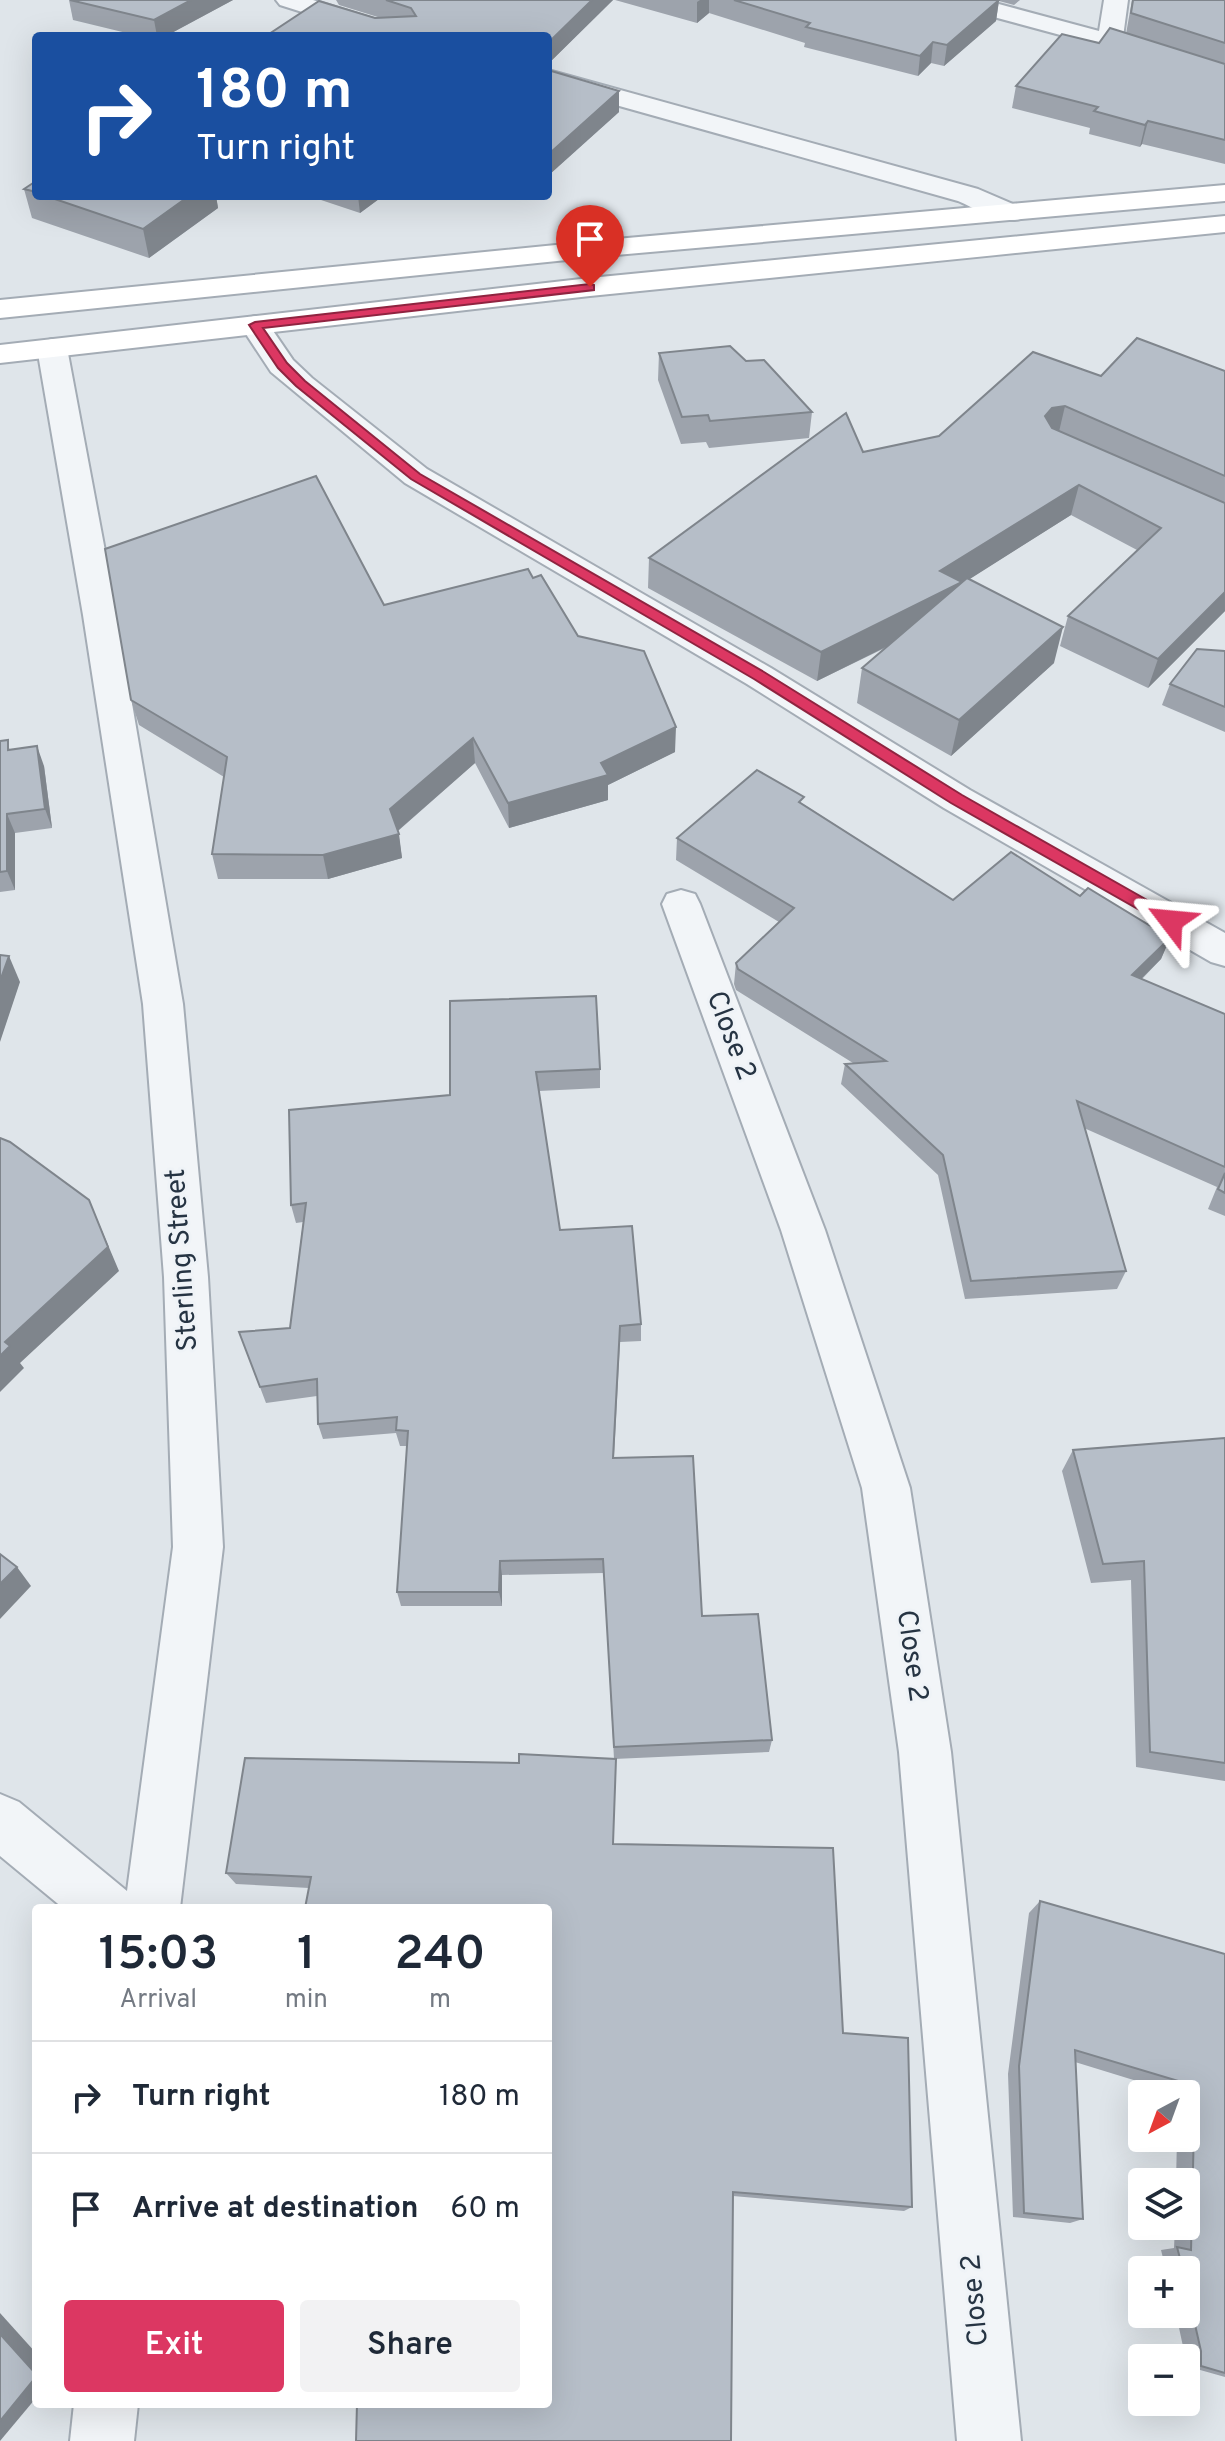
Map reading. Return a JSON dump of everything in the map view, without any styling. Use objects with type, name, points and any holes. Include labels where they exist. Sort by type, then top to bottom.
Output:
[{"type":"main road","points":[[0,309],[616,247],[1225,193]]},
{"type":"main road","points":[[0,354],[590,287],[1225,224]]},
{"type":"street","points":[[288,0],[390,32]]},
{"type":"street","points":[[957,0],[1110,41],[1225,78]]},
{"type":"street","points":[[1110,41],[1116,0]]},
{"type":"street","points":[[552,79],[968,195],[1010,213]]},
{"type":"street","points":[[255,325],[282,366],[301,384],[416,476],[759,676],[957,799],[1225,951]]},
{"type":"street","name":"Sterling Street","points":[[52,348],[100,615],[163,1004],[186,1277],[198,1547],[153,1904]]},
{"type":"street","name":"Close 2","points":[[681,904],[803,1230],[886,1488],[925,1752],[989,2441]]},
{"type":"street","points":[[0,1821],[101,1904]]},
{"type":"street","points":[[102,2441],[106,2408]]},
{"type":"building","points":[[70,0],[191,0],[154,20]]},
{"type":"building","points":[[386,0],[592,0],[552,39],[552,32],[272,32],[319,1],[375,18],[416,16],[411,8]]},
{"type":"building","points":[[734,0],[999,0],[947,45],[933,42],[920,56],[806,27],[810,23]]},
{"type":"building","points":[[1133,0],[1225,0],[1225,43],[1131,13]]},
{"type":"building","points":[[1110,28],[1225,64],[1225,140],[1148,121],[1145,125],[1094,111],[1098,107],[1016,86],[1062,34],[1099,43]]},
{"type":"building","points":[[552,71],[619,91],[552,151]]},
{"type":"building","points":[[58,200],[183,200],[143,229]]},
{"type":"building","points":[[1137,338],[1225,371],[1225,476],[1065,406],[1052,408],[1045,416],[1052,428],[1225,503],[1225,592],[1158,659],[1068,616],[1161,528],[1079,485],[940,571],[962,582],[821,652],[649,558],[846,413],[863,452],[939,436],[1033,352],[1101,376]]},
{"type":"building","points":[[730,346],[746,361],[764,360],[812,412],[710,421],[708,415],[682,417],[659,353]]},
{"type":"building","points":[[316,476],[384,605],[528,569],[533,578],[541,575],[578,636],[644,651],[676,727],[601,763],[608,775],[508,803],[473,738],[390,809],[399,834],[323,855],[212,854],[227,757],[131,700],[105,549]]},
{"type":"building","points":[[967,578],[1063,627],[959,720],[862,668]]},
{"type":"building","points":[[1197,649],[1225,651],[1225,707],[1170,684]]},
{"type":"building","points":[[8,740],[8,750],[37,746],[45,809],[7,814],[7,871],[0,872],[0,741]]},
{"type":"building","points":[[757,770],[804,797],[799,802],[953,900],[1011,852],[1080,896],[1088,888],[1170,938],[1132,975],[1225,1014],[1225,1167],[1077,1101],[1126,1271],[971,1281],[943,1155],[845,1064],[886,1061],[738,969],[736,963],[794,908],[677,838]]},
{"type":"building","points":[[0,955],[9,956],[0,981]]},
{"type":"building","points":[[596,996],[600,1069],[536,1072],[560,1230],[632,1226],[641,1324],[620,1326],[613,1458],[693,1456],[702,1616],[758,1614],[772,1740],[614,1747],[603,1559],[500,1561],[499,1592],[397,1592],[408,1431],[396,1430],[397,1417],[318,1424],[317,1379],[260,1387],[239,1332],[290,1328],[306,1203],[291,1205],[289,1110],[450,1095],[450,1001]]},
{"type":"building","points":[[0,1138],[10,1142],[89,1200],[108,1247],[5,1342],[10,1346],[0,1356]]},
{"type":"building","points":[[1225,1173],[1225,1193],[1218,1189]]},
{"type":"building","points":[[1225,1438],[1225,1763],[1150,1752],[1144,1561],[1103,1564],[1073,1450]]},
{"type":"building","points":[[0,1554],[17,1567],[0,1584]]},
{"type":"building","points":[[519,1754],[616,1759],[613,1844],[833,1848],[843,2033],[908,2038],[912,2207],[733,2192],[731,2441],[356,2441],[357,2408],[552,2408],[552,1904],[306,1904],[311,1877],[226,1873],[245,1758],[519,1763]]},
{"type":"building","points":[[1040,1901],[1225,1954],[1225,2373],[1201,2366],[1196,2328],[1200,2328],[1200,2256],[1179,2256],[1177,2247],[1191,2250],[1191,2240],[1200,2240],[1200,2168],[1193,2168],[1193,2152],[1200,2152],[1200,2080],[1175,2080],[1075,2050],[1083,2219],[1024,2213],[1019,2066]]},
{"type":"building","points":[[0,2334],[32,2370],[32,2382],[0,2421]]},
{"type":"route","points":[[590,287],[255,325],[282,366],[301,384],[416,476],[759,676],[957,799],[1171,921]]}]
